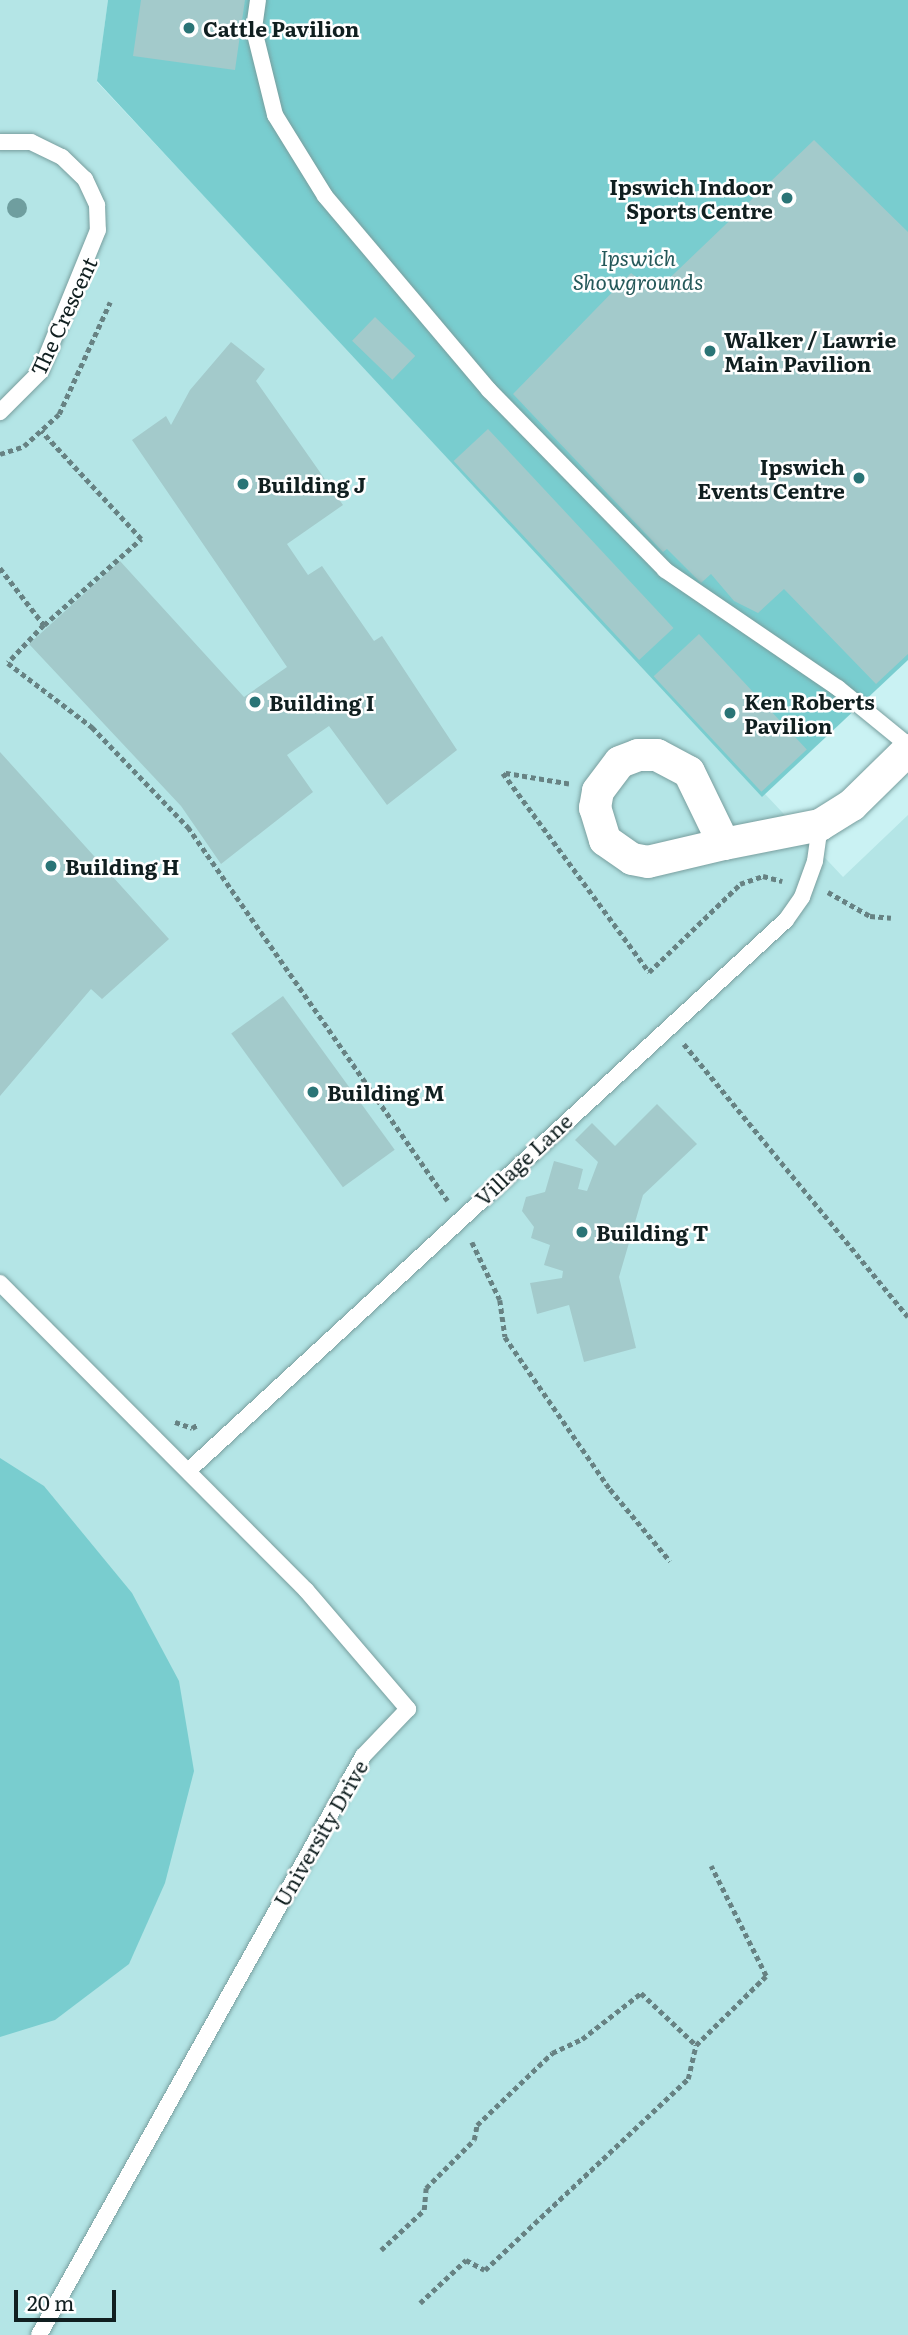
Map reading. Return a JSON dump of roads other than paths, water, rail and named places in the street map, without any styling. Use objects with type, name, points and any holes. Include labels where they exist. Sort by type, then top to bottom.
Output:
[{"type":"street","points":[[724,844],[820,825],[852,805],[908,750]]},
{"type":"lane","points":[[258,0],[254,30],[275,115],[325,195],[489,390],[665,570],[838,688],[908,745]]},
{"type":"lane","name":"The Crescent","points":[[0,142],[31,142],[62,157],[85,178],[97,205],[98,230],[40,372],[0,412]]},
{"type":"lane","name":"Village Lane","points":[[188,1471],[668,1025],[786,919],[802,897],[816,861],[820,825]]},
{"type":"lane","name":"University Drive","points":[[0,1283],[306,1590],[408,1709],[363,1756],[39,2335]]},
{"type":"place","name":"Cattle Pavilion","points":[[189,28]]},
{"type":"place","name":"Ipswich Indoor Sports Centre","points":[[787,198]]},
{"type":"place","name":"Walker / Lawrie Main Pavilion","points":[[710,351]]},
{"type":"place","name":"Ipswich Events Centre","points":[[859,478]]},
{"type":"place","name":"Building J","points":[[243,484]]},
{"type":"place","name":"Building I","points":[[255,702]]},
{"type":"place","name":"Ken Roberts Pavilion","points":[[730,713]]},
{"type":"place","name":"Building H","points":[[51,866]]},
{"type":"place","name":"Building M","points":[[313,1092]]},
{"type":"place","name":"Building T","points":[[582,1232]]},
{"type":"park label","name":"Ipswich Showgrounds","points":[[638,269]]}]
